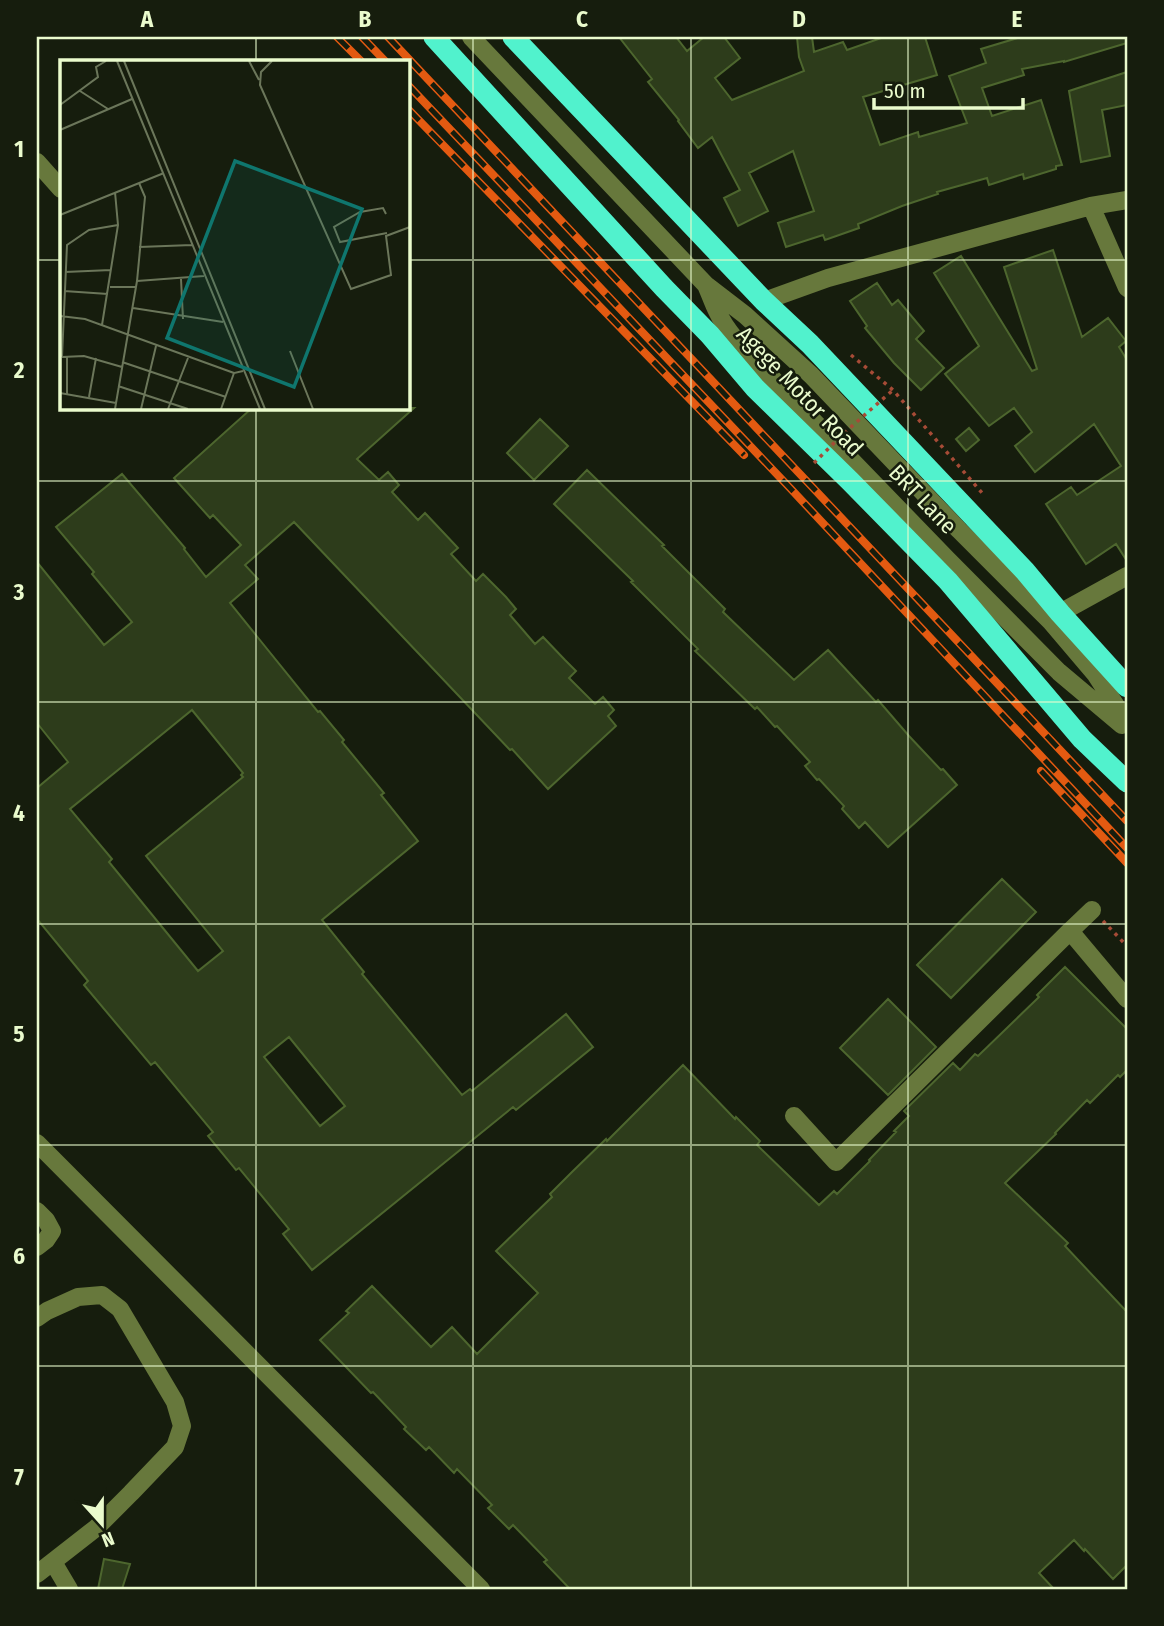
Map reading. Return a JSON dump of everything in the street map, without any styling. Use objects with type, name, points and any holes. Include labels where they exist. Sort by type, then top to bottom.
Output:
[{"type":"highway","name":"Agege Motor Road","points":[[434,37],[710,335],[755,388],[948,581],[1082,739],[1127,782]]},
{"type":"highway","name":"Agege Motor Road","points":[[513,37],[1007,551],[1127,687]]},
{"type":"street","name":"BRT Lane","points":[[471,37],[706,285],[746,316],[811,374],[959,530],[1051,622],[1096,675],[1127,723]]},
{"type":"street","points":[[37,162],[60,188]]},
{"type":"street","points":[[764,301],[828,278],[1091,206],[1127,200]]},
{"type":"street","points":[[1091,206],[1127,288]]},
{"type":"street","name":"BRT Lane","points":[[706,285],[717,313],[767,373],[1059,672],[1127,729]]},
{"type":"street","points":[[1060,613],[1127,576]]},
{"type":"street","points":[[794,1116],[836,1162],[1092,910]]},
{"type":"street","points":[[1070,931],[1127,999]]},
{"type":"street","points":[[37,1143],[481,1589]]},
{"type":"street","points":[[37,1211],[52,1231],[37,1247]]},
{"type":"street","points":[[37,1318],[78,1297],[102,1294],[120,1309],[175,1402],[182,1426],[175,1447],[131,1493],[96,1528],[37,1574]]},
{"type":"street","points":[[53,1562],[69,1589]]},
{"type":"path","points":[[843,348],[893,390],[989,500]]},
{"type":"path","points":[[814,463],[893,390]]},
{"type":"path","points":[[1092,910],[1127,946]]},
{"type":"building","points":[[619,37],[676,37],[687,51],[704,37],[724,37],[740,58],[715,78],[732,100],[804,71],[797,37],[812,37],[814,52],[843,42],[847,50],[884,37],[925,37],[937,75],[863,97],[880,145],[918,132],[919,137],[967,123],[949,76],[986,63],[981,49],[1021,37],[1127,37],[1127,43],[1064,62],[1022,69],[1024,75],[982,88],[992,116],[1041,100],[1062,165],[1056,166],[1056,169],[1024,179],[1023,174],[989,185],[987,178],[937,192],[938,194],[858,224],[859,228],[825,240],[823,235],[786,247],[778,223],[814,211],[793,151],[749,173],[768,211],[738,226],[724,198],[740,190],[712,137],[698,148],[648,82],[652,79]]},
{"type":"building","points":[[1127,72],[1127,105],[1102,110],[1110,156],[1081,162],[1069,91]]},
{"type":"building","points":[[1053,250],[1082,337],[1108,318],[1126,341],[1119,347],[1127,360],[1127,561],[1116,544],[1086,564],[1046,504],[1071,487],[1077,495],[1121,466],[1094,424],[1035,472],[1015,446],[1032,432],[1014,408],[989,426],[945,374],[979,346],[934,273],[961,256],[1032,371],[1037,369],[1004,267]]},
{"type":"building","points":[[877,283],[892,305],[898,300],[924,331],[916,339],[944,368],[921,390],[865,328],[867,326],[850,301]]},
{"type":"building","points":[[414,408],[357,459],[379,480],[388,472],[399,485],[392,492],[418,520],[425,513],[458,548],[451,554],[476,581],[483,574],[506,597],[516,609],[510,615],[535,644],[543,637],[576,671],[569,678],[595,704],[603,697],[614,710],[608,716],[616,726],[548,789],[294,522],[245,565],[258,579],[230,603],[344,740],[342,742],[384,793],[381,795],[418,841],[322,920],[364,972],[362,974],[462,1095],[470,1089],[472,1091],[566,1014],[593,1047],[516,1110],[513,1107],[312,1270],[283,1234],[289,1229],[239,1168],[236,1170],[208,1136],[213,1132],[155,1062],[151,1065],[84,985],[88,981],[37,919],[37,788],[68,762],[37,723],[37,562],[104,645],[132,622],[56,527],[122,474],[206,577],[241,545],[213,515],[210,518],[174,478],[250,410]],"holes":[[[192,710],[243,773],[243,777],[146,856],[223,951],[198,971],[109,862],[112,859],[70,809]],[[289,1037],[345,1106],[320,1126],[264,1057]]]},
{"type":"building","points":[[540,419],[568,446],[534,480],[507,453]]},
{"type":"building","points":[[969,428],[979,440],[966,451],[956,439]]},
{"type":"building","points":[[587,470],[664,545],[662,546],[725,609],[723,612],[794,680],[828,650],[957,785],[888,847],[865,822],[859,828],[842,809],[844,806],[805,766],[810,762],[777,726],[775,727],[757,707],[755,709],[695,651],[698,649],[631,582],[633,581],[554,504]]},
{"type":"building","points":[[1002,879],[1036,912],[951,998],[917,965]]},
{"type":"building","points":[[1065,967],[1127,1029],[1127,1070],[1120,1077],[1118,1075],[1090,1103],[1087,1100],[1005,1183],[1068,1243],[1065,1246],[1127,1312],[1127,1565],[1113,1579],[1074,1540],[1039,1573],[1054,1589],[570,1589],[544,1562],[547,1560],[513,1525],[509,1529],[488,1508],[492,1505],[457,1469],[454,1473],[429,1447],[426,1450],[320,1340],[349,1313],[346,1311],[372,1286],[431,1347],[452,1327],[477,1354],[538,1293],[496,1251],[552,1197],[550,1194],[573,1171],[683,1065],[760,1141],[757,1145],[819,1205],[834,1191],[837,1194],[870,1161],[909,1116],[904,1111],[953,1063],[960,1070],[975,1054],[978,1056],[1039,997],[1037,995]]},
{"type":"building","points":[[888,999],[936,1047],[888,1095],[840,1048]]},
{"type":"building","points":[[104,1559],[130,1564],[122,1589],[98,1589]]},
{"type":"railway","points":[[337,37],[360,60]]},
{"type":"railway","points":[[362,37],[384,60]]},
{"type":"railway","points":[[388,37],[410,60]]},
{"type":"railway","points":[[410,60],[1127,821]]},
{"type":"railway","points":[[410,87],[1127,848]]},
{"type":"railway","points":[[410,111],[744,455]]},
{"type":"railway","points":[[1041,771],[1127,863]]}]
